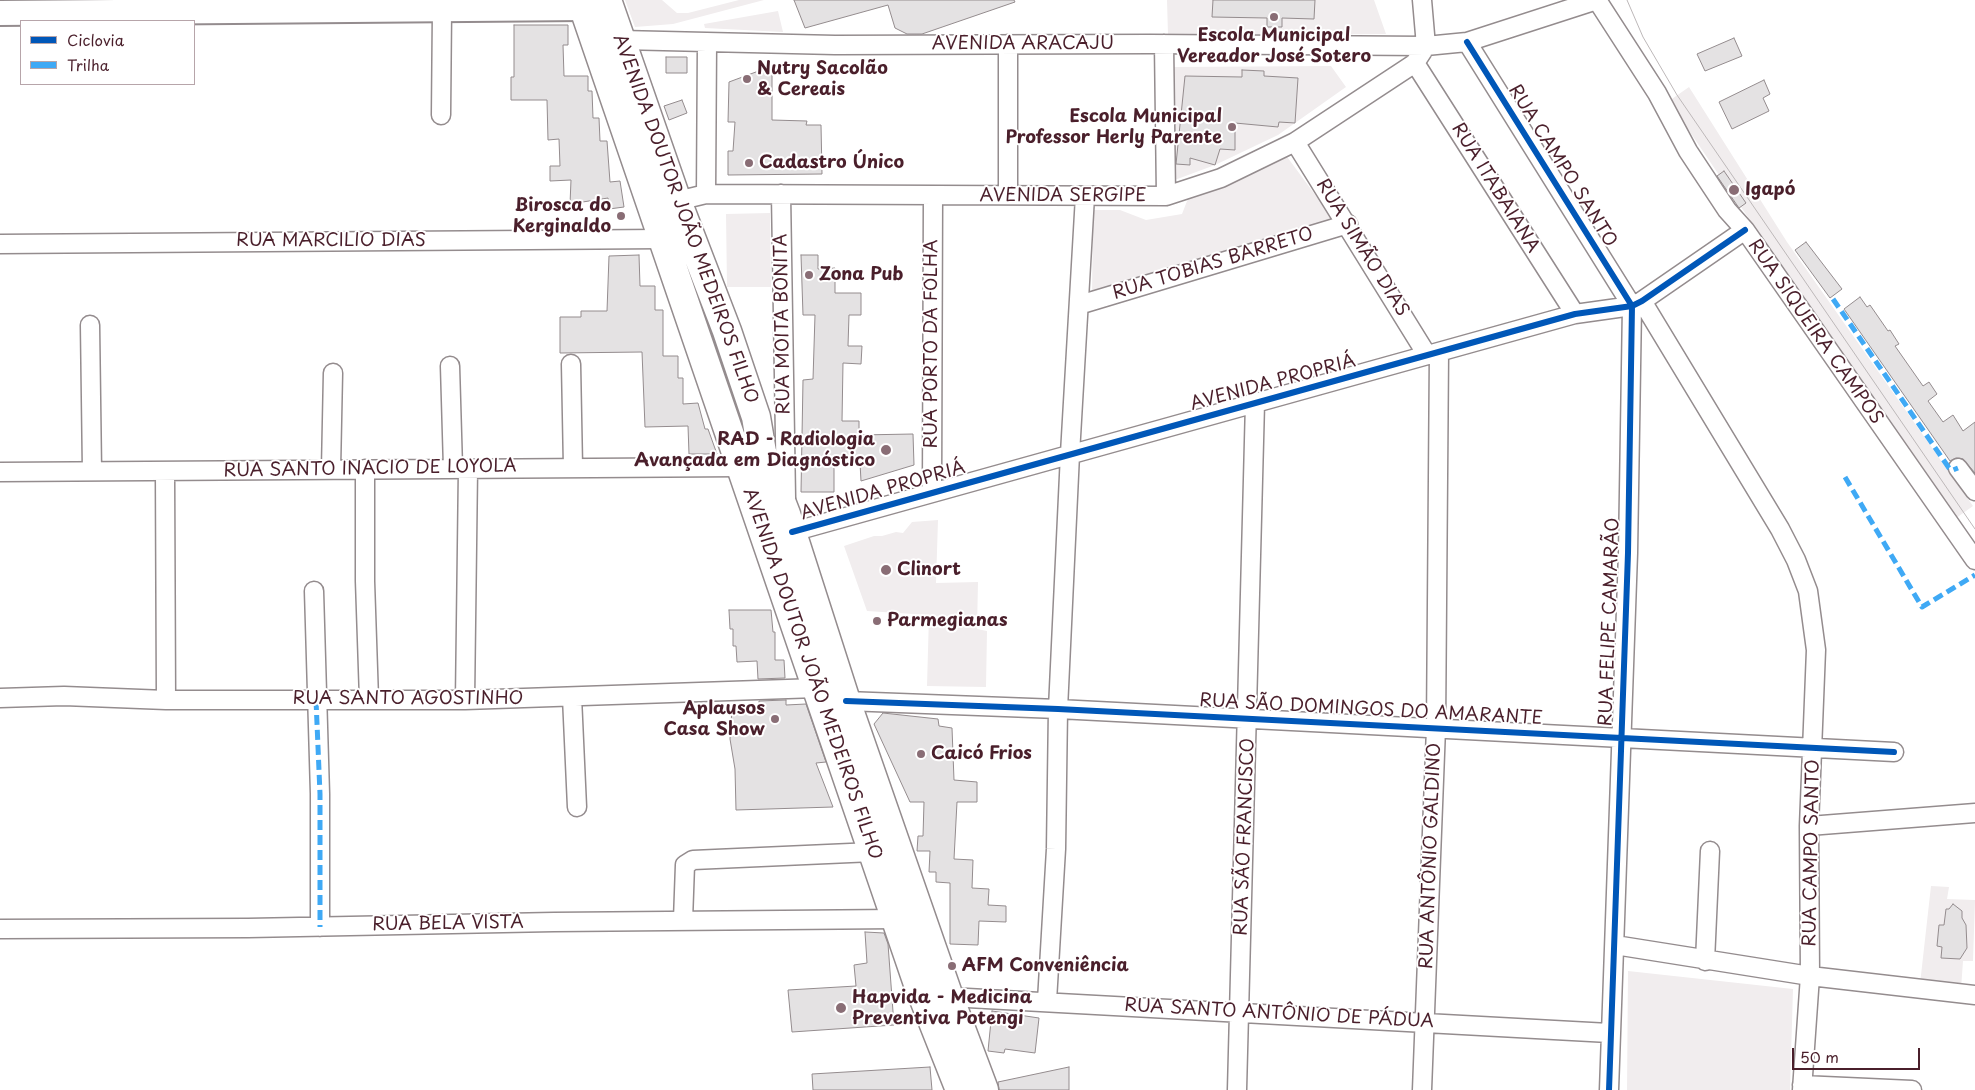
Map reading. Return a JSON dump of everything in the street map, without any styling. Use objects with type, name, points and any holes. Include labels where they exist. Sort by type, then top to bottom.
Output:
[{"type":"main road","points":[[0,13],[442,10],[590,3]]},
{"type":"main road","name":"AVENIDA DOUTOR JOÃO MEDEIROS FILHO","points":[[590,3],[621,40],[756,416],[751,460],[789,523],[846,701],[949,997],[984,1090]]},
{"type":"main road","name":"AVENIDA DOUTOR JOÃO MEDEIROS FILHO","points":[[590,3],[662,239],[706,360],[721,365],[726,370],[741,414],[751,460],[817,688],[918,984],[960,1090]]},
{"type":"main road","points":[[662,239],[684,268],[702,316],[706,321],[724,325]]},
{"type":"street","points":[[1415,62],[1426,46],[1422,0]]},
{"type":"street","name":"AVENIDA ARACAJU","points":[[621,40],[707,44],[1426,46],[1467,42],[1597,0]]},
{"type":"street","name":"RUA SIQUEIRA CAMPOS","points":[[1597,0],[1657,93],[1688,150],[1727,210],[1745,230],[1972,548]]},
{"type":"street","points":[[441,115],[442,10]]},
{"type":"street","name":"RUA CAMPO SANTO","points":[[1467,42],[1637,304],[1796,560],[1808,591],[1816,650],[1814,749],[1809,826],[1810,976],[1802,1087]]},
{"type":"street","points":[[706,194],[707,44]]},
{"type":"street","points":[[1008,44],[1008,195]]},
{"type":"street","points":[[1164,44],[1166,196]]},
{"type":"street","name":"AVENIDA SERGIPE","points":[[678,201],[706,194],[1166,196],[1221,178],[1295,142],[1415,62]]},
{"type":"street","name":"RUA ITABAIANA","points":[[1415,62],[1575,314]]},
{"type":"street","name":"RUA SIMÃO DIAS","points":[[1295,142],[1433,354]]},
{"type":"street","name":"RUA MOITA BONITA","points":[[781,194],[789,523]]},
{"type":"street","name":"RUA PORTO DA FOLHA","points":[[932,492],[933,196]]},
{"type":"street","points":[[1047,1001],[1056,850],[1058,709],[1070,454],[1085,196]]},
{"type":"street","name":"RUA TOBIAS BARRETO","points":[[1079,305],[1348,224]]},
{"type":"street","name":"AVENIDA PROPRIÁ","points":[[789,523],[932,492],[1575,314],[1637,304],[1745,230]]},
{"type":"street","name":"RUA MARCILIO DIAS","points":[[0,244],[662,239]]},
{"type":"street","name":"RUA FELIPE CAMARÃO","points":[[1609,1090],[1609,1033],[1615,945],[1620,737],[1637,304]]},
{"type":"street","points":[[90,325],[92,471]]},
{"type":"street","name":"RUA ANTÔNIO GALDINO","points":[[1422,1090],[1436,728],[1433,354]]},
{"type":"street","points":[[571,364],[573,467]]},
{"type":"street","points":[[450,366],[460,468],[465,700]]},
{"type":"street","points":[[331,469],[333,373]]},
{"type":"street","name":"RUA SÃO FRANCISCO","points":[[1237,1090],[1255,403]]},
{"type":"street","name":"RUA SANTO INACIO DE LOYOLA","points":[[0,472],[573,467],[751,460]]},
{"type":"street","points":[[1958,468],[1975,491]]},
{"type":"street","points":[[365,469],[365,580],[369,699]]},
{"type":"street","points":[[165,472],[166,700]]},
{"type":"street","points":[[314,592],[320,794],[320,927]]},
{"type":"street","name":"RUA SANTO AGOSTINHO","points":[[0,698],[64,696],[166,700],[465,700],[817,688]]},
{"type":"street","points":[[572,697],[577,807]]},
{"type":"street","name":"RUA SÃO DOMINGOS DO AMARANTE","points":[[846,701],[1058,709],[1894,752]]},
{"type":"street","points":[[1809,826],[1975,813]]},
{"type":"street","points":[[1705,960],[1710,851]]},
{"type":"street","points":[[683,920],[685,865],[693,860],[874,852]]},
{"type":"street","name":"RUA BELA VISTA","points":[[0,929],[320,927],[683,920],[896,919]]},
{"type":"street","points":[[1615,945],[1810,976],[1975,995]]},
{"type":"street","name":"RUA SANTO ANTÔNIO DE PÁDUA","points":[[949,997],[1609,1033]]},
{"type":"street","points":[[1802,1087],[1912,1090]]},
{"type":"shaded area","points":[[625,0],[662,0],[677,13],[688,13],[739,0],[764,0],[673,24],[635,27]]},
{"type":"shaded area","name":"Escola Municipal Vereador José Sotero","points":[[1167,0],[1374,0],[1386,34],[1168,35]]},
{"type":"shaded area","points":[[778,11],[783,32],[705,28],[704,24]]},
{"type":"shaded area","name":"Escola Municipal Professor Herly Parente","points":[[1331,66],[1346,87],[1278,135],[1215,165],[1172,181],[1174,67]]},
{"type":"shaded area","points":[[1689,87],[1787,242],[1973,506],[1952,521],[1764,247],[1767,245],[1741,207],[1733,213],[1711,180],[1719,175],[1669,101]]},
{"type":"shaded area","points":[[1285,154],[1333,219],[1092,296],[1093,210],[1120,210],[1146,220],[1182,214],[1189,196]]},
{"type":"shaded area","points":[[770,213],[771,287],[727,287],[726,214]]},
{"type":"shaded area","points":[[938,520],[936,583],[978,582],[977,629],[987,631],[986,687],[927,686],[929,615],[867,611],[844,546],[874,536],[896,532],[903,533],[912,522]]},
{"type":"shaded area","points":[[1931,886],[1949,887],[1947,899],[1975,900],[1973,961],[1963,961],[1961,989],[1920,984]]},
{"type":"shaded area","points":[[1628,971],[1793,989],[1790,1090],[1627,1090]]},
{"type":"building","points":[[794,0],[1014,0],[1015,2],[922,34],[907,34],[895,28],[888,5],[805,28]]},
{"type":"building","points":[[1213,0],[1315,0],[1314,19],[1282,18],[1282,27],[1267,27],[1267,18],[1212,17]]},
{"type":"building","points":[[514,25],[568,25],[568,45],[563,45],[564,76],[588,76],[588,91],[592,91],[593,118],[599,118],[600,141],[607,141],[610,182],[620,181],[624,207],[609,209],[608,198],[570,204],[571,180],[550,181],[550,166],[560,166],[559,139],[548,140],[547,100],[511,100],[511,77],[514,77]]},
{"type":"building","points":[[1734,38],[1742,56],[1705,71],[1697,54]]},
{"type":"building","points":[[666,57],[687,57],[687,73],[666,73]]},
{"type":"building","points":[[772,66],[772,120],[807,121],[806,125],[821,125],[822,174],[728,175],[728,151],[733,151],[735,122],[728,122],[729,82]]},
{"type":"building","points":[[1242,70],[1264,71],[1264,76],[1298,78],[1295,123],[1279,122],[1278,127],[1235,123],[1235,150],[1220,149],[1215,165],[1190,158],[1190,165],[1176,164],[1185,76],[1242,77]]},
{"type":"building","points":[[1764,80],[1770,94],[1763,98],[1769,111],[1732,129],[1719,102]]},
{"type":"building","points":[[682,100],[687,113],[669,120],[664,106]]},
{"type":"building","points":[[1724,171],[1746,203],[1739,208],[1717,176]]},
{"type":"building","points":[[1806,242],[1842,289],[1830,298],[1795,250]]},
{"type":"building","points":[[639,255],[640,286],[655,286],[655,310],[663,310],[663,356],[678,356],[678,378],[683,378],[683,404],[698,403],[705,429],[708,429],[717,454],[689,454],[688,426],[645,427],[642,352],[560,353],[560,317],[581,317],[581,311],[607,311],[609,256]]},
{"type":"building","points":[[801,255],[818,255],[818,269],[835,268],[835,293],[861,293],[861,315],[849,315],[848,346],[862,346],[861,364],[843,363],[842,421],[859,421],[859,435],[913,434],[914,465],[861,481],[860,463],[834,463],[834,492],[801,492],[803,380],[813,379],[815,315],[803,315]]},
{"type":"building","points":[[1860,297],[1867,307],[1870,305],[1888,331],[1890,330],[1899,344],[1895,346],[1923,386],[1929,382],[1937,394],[1928,401],[1943,422],[1953,415],[1963,431],[1975,422],[1975,473],[1963,459],[1956,458],[1950,461],[1844,309]]},
{"type":"building","points":[[729,610],[771,610],[773,632],[775,632],[775,660],[784,660],[785,678],[758,679],[757,661],[737,662],[736,646],[733,646],[733,629],[730,629]]},
{"type":"building","points":[[786,700],[786,705],[806,704],[826,762],[816,763],[833,807],[736,810],[735,769],[730,739],[732,708],[759,707],[759,701]]},
{"type":"building","points":[[883,713],[938,719],[939,726],[952,728],[954,780],[977,782],[977,802],[957,802],[954,859],[973,860],[972,888],[989,889],[988,905],[1006,906],[1006,922],[979,921],[978,945],[950,944],[950,883],[936,882],[936,872],[929,872],[930,851],[917,851],[918,836],[923,836],[924,802],[910,802],[874,724]]},
{"type":"building","points":[[1953,904],[1962,911],[1962,918],[1966,925],[1967,948],[1960,959],[1941,958],[1942,947],[1937,946],[1939,925],[1944,925],[1946,909],[1949,909]]},
{"type":"building","name":"Hapvida - Medicina Preventiva Potengi","points":[[865,932],[884,933],[888,944],[894,1025],[792,1032],[788,990],[856,986],[854,965],[867,963]]},
{"type":"building","points":[[992,1011],[1039,1018],[1035,1053],[1005,1049],[1004,1053],[988,1051]]},
{"type":"building","points":[[930,1067],[932,1090],[813,1090],[812,1074]]},
{"type":"building","points":[[1069,1067],[1069,1090],[999,1090],[998,1082]]},
{"type":"tram line","points":[[1627,0],[1643,37],[1677,95],[1975,529]]},
{"type":"marked path","points":[[1833,299],[1949,468],[1953,470],[1958,468]]},
{"type":"marked path","points":[[1845,477],[1922,607],[1975,575]]},
{"type":"marked path","points":[[316,700],[320,794],[320,927]]},
{"type":"cycle path","points":[[1467,42],[1632,306],[1628,553],[1609,1090]]},
{"type":"cycle path","points":[[792,532],[1575,314],[1632,306],[1745,230]]},
{"type":"cycle path","points":[[846,701],[1058,709],[1894,752]]},
{"type":"place","name":"Escola Municipal Vereador José Sotero","points":[[1274,17]]},
{"type":"place","name":"Nutry Sacolão & Cereais","points":[[747,79]]},
{"type":"place","name":"Escola Municipal Professor Herly Parente","points":[[1232,127]]},
{"type":"place","name":"Cadastro Único","points":[[749,163]]},
{"type":"place","name":"Igapó","points":[[1734,190]]},
{"type":"place","name":"Birosca do Kerginaldo","points":[[621,216]]},
{"type":"place","name":"Zona Pub","points":[[809,275]]},
{"type":"place","name":"RAD - Radiologia Avançada em Diagnóstico","points":[[886,450]]},
{"type":"place","name":"Clinort","points":[[886,570]]},
{"type":"place","name":"Parmegianas","points":[[877,621]]},
{"type":"place","name":"Aplausos Casa Show","points":[[775,719]]},
{"type":"place","name":"Caicó Frios","points":[[921,754]]},
{"type":"place","name":"AFM Conveniência","points":[[952,966]]},
{"type":"place","name":"Hapvida - Medicina Preventiva Potengi","points":[[841,1008]]}]
